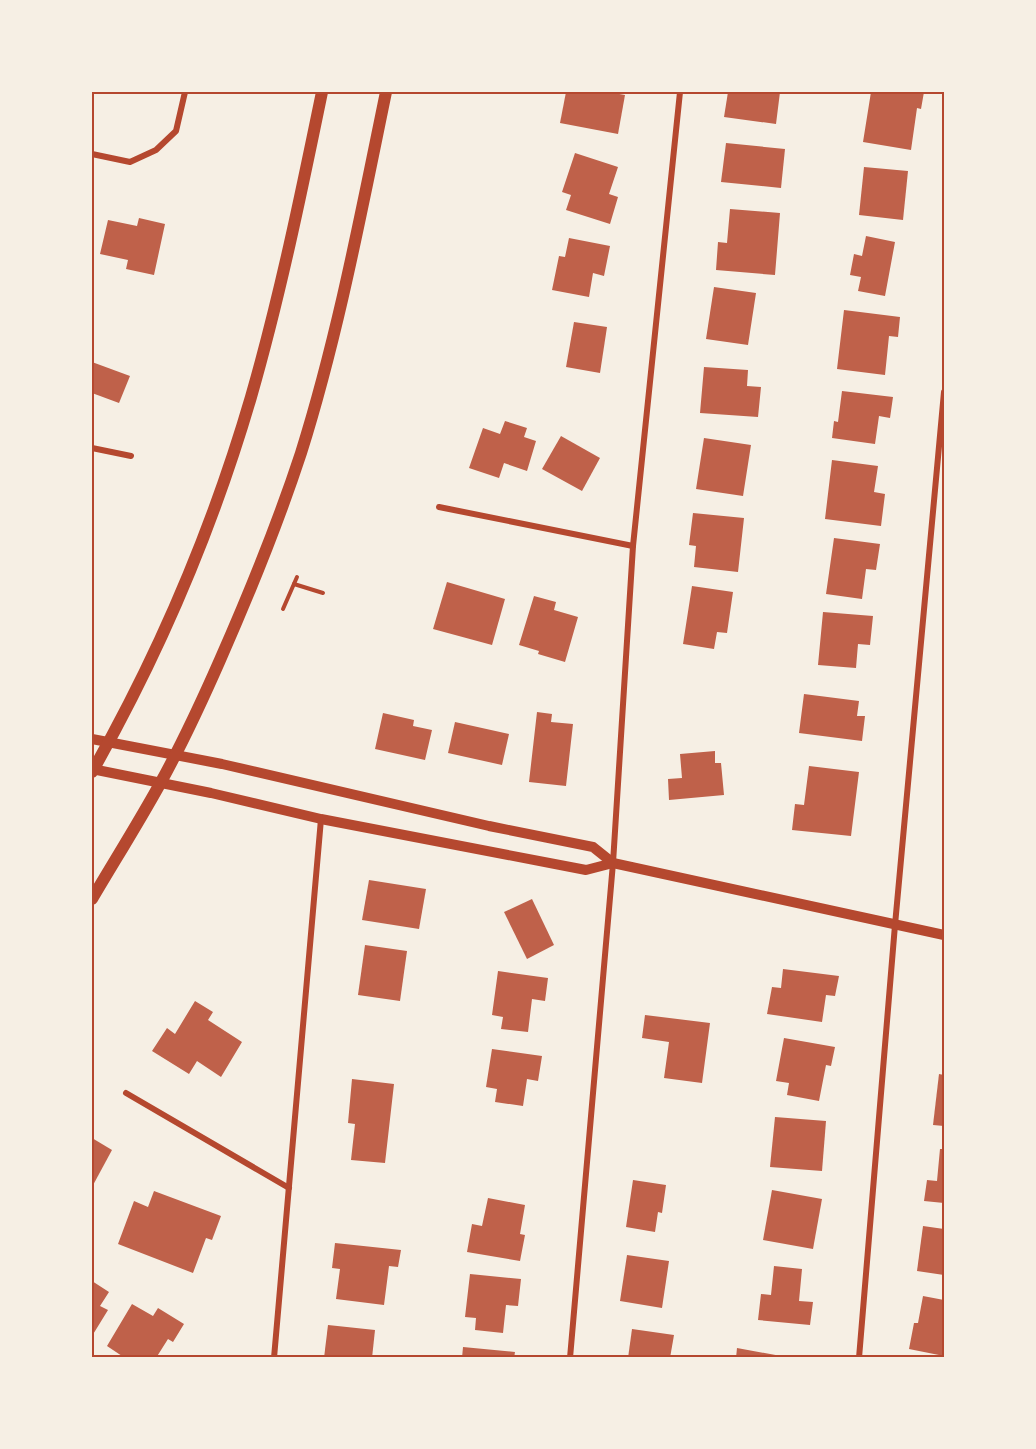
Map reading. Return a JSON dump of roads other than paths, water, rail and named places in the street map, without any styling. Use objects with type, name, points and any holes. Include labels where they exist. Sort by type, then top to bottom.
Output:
[{"type":"main road","points":[[92,770],[109,742],[161,636],[192,566],[232,455],[250,398],[282,277],[322,92]]},
{"type":"main road","points":[[92,899],[176,754],[251,587],[300,454],[349,272],[387,92]]},
{"type":"street","points":[[92,154],[130,162],[156,150],[177,131],[185,92]]},
{"type":"street","points":[[570,1358],[613,863],[633,546],[681,92]]},
{"type":"street","points":[[859,1358],[895,925],[945,392]]},
{"type":"street","points":[[92,447],[131,456]]},
{"type":"street","points":[[439,507],[633,546]]},
{"type":"street","points":[[92,739],[176,754],[489,826],[593,847],[613,863],[945,935]]},
{"type":"street","points":[[92,770],[321,819],[586,870],[613,863]]},
{"type":"street","points":[[274,1358],[321,819]]},
{"type":"street","points":[[126,1094],[290,1188]]}]
